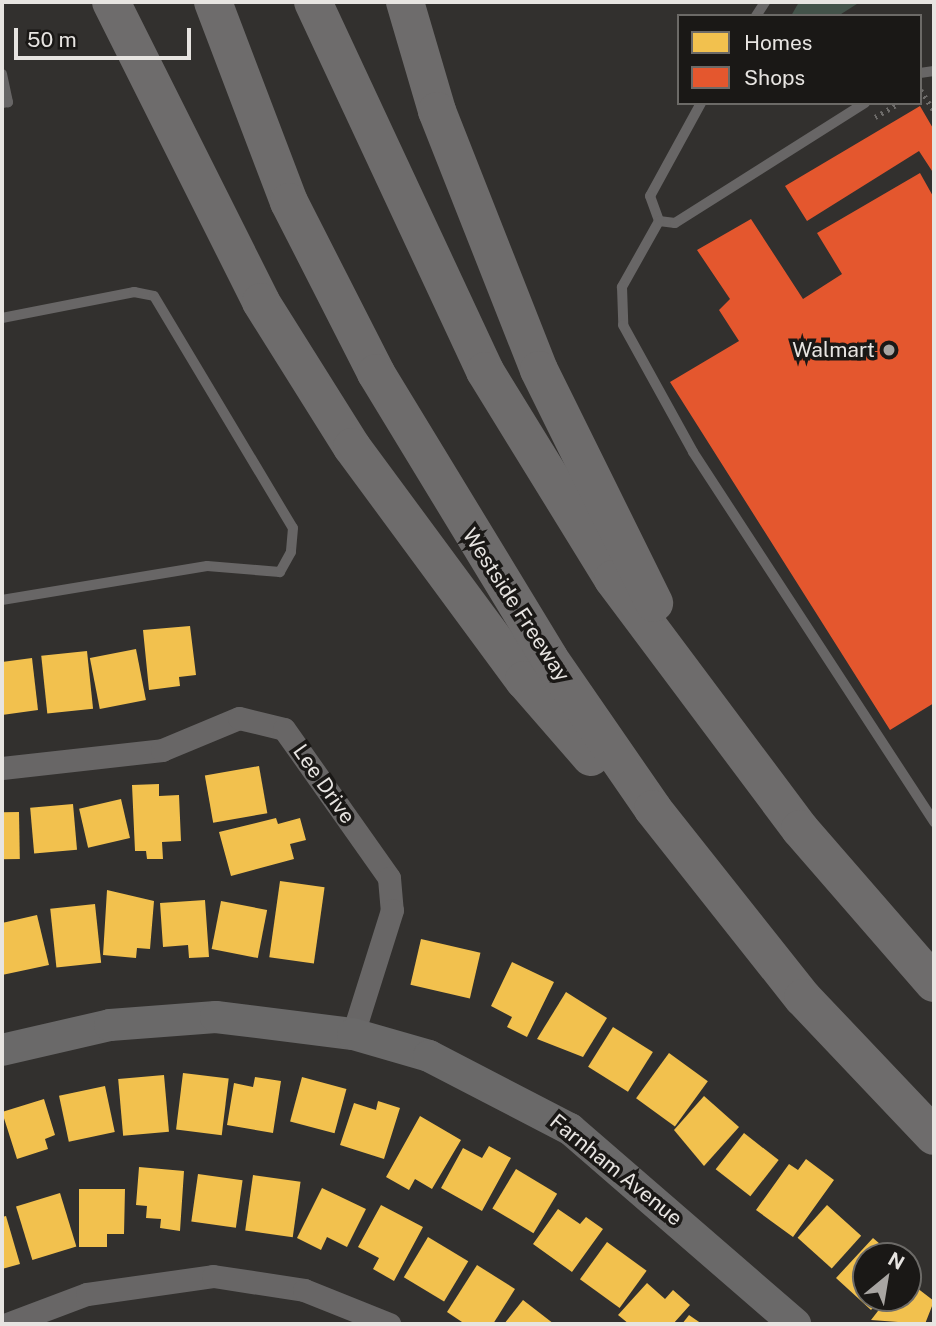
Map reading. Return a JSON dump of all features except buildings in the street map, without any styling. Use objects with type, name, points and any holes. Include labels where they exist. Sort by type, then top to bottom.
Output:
[{"type":"highway","points":[[111,2],[261,302],[352,447],[524,680],[803,998]]},
{"type":"highway","name":"Westside Freeway","points":[[213,2],[289,202],[376,373],[458,515],[653,809],[803,998],[934,1136]]},
{"type":"highway","points":[[313,2],[485,371],[613,579],[800,829],[934,983]]},
{"type":"highway","points":[[405,2],[437,111],[539,370],[705,705]]},
{"type":"street","name":"Lee Drive","points":[[2,768],[162,750],[239,718],[284,729],[389,878],[392,910],[353,1034]]},
{"type":"street","name":"Farnham Avenue","points":[[2,1050],[67,1032],[163,1018],[271,1020],[353,1034],[469,1073],[570,1129],[796,1324]]},
{"type":"street","points":[[7,1324],[32,1319],[87,1294],[213,1276],[304,1290],[389,1324]]},
{"type":"lane","points":[[2,74],[8,102],[2,103]]},
{"type":"lane","points":[[700,105],[650,196],[659,221],[622,287],[623,325],[694,452],[934,822]]},
{"type":"lane","points":[[659,221],[675,223],[862,105]]},
{"type":"lane","points":[[2,318],[134,292],[154,296],[293,528],[291,552],[280,572],[207,566],[2,600]]},
{"type":"path","points":[[932,103],[934,111]]},
{"type":"green space","points":[[799,2],[860,2],[841,14],[792,14]]},
{"type":"place","name":"Walmart","points":[[889,350]]}]
